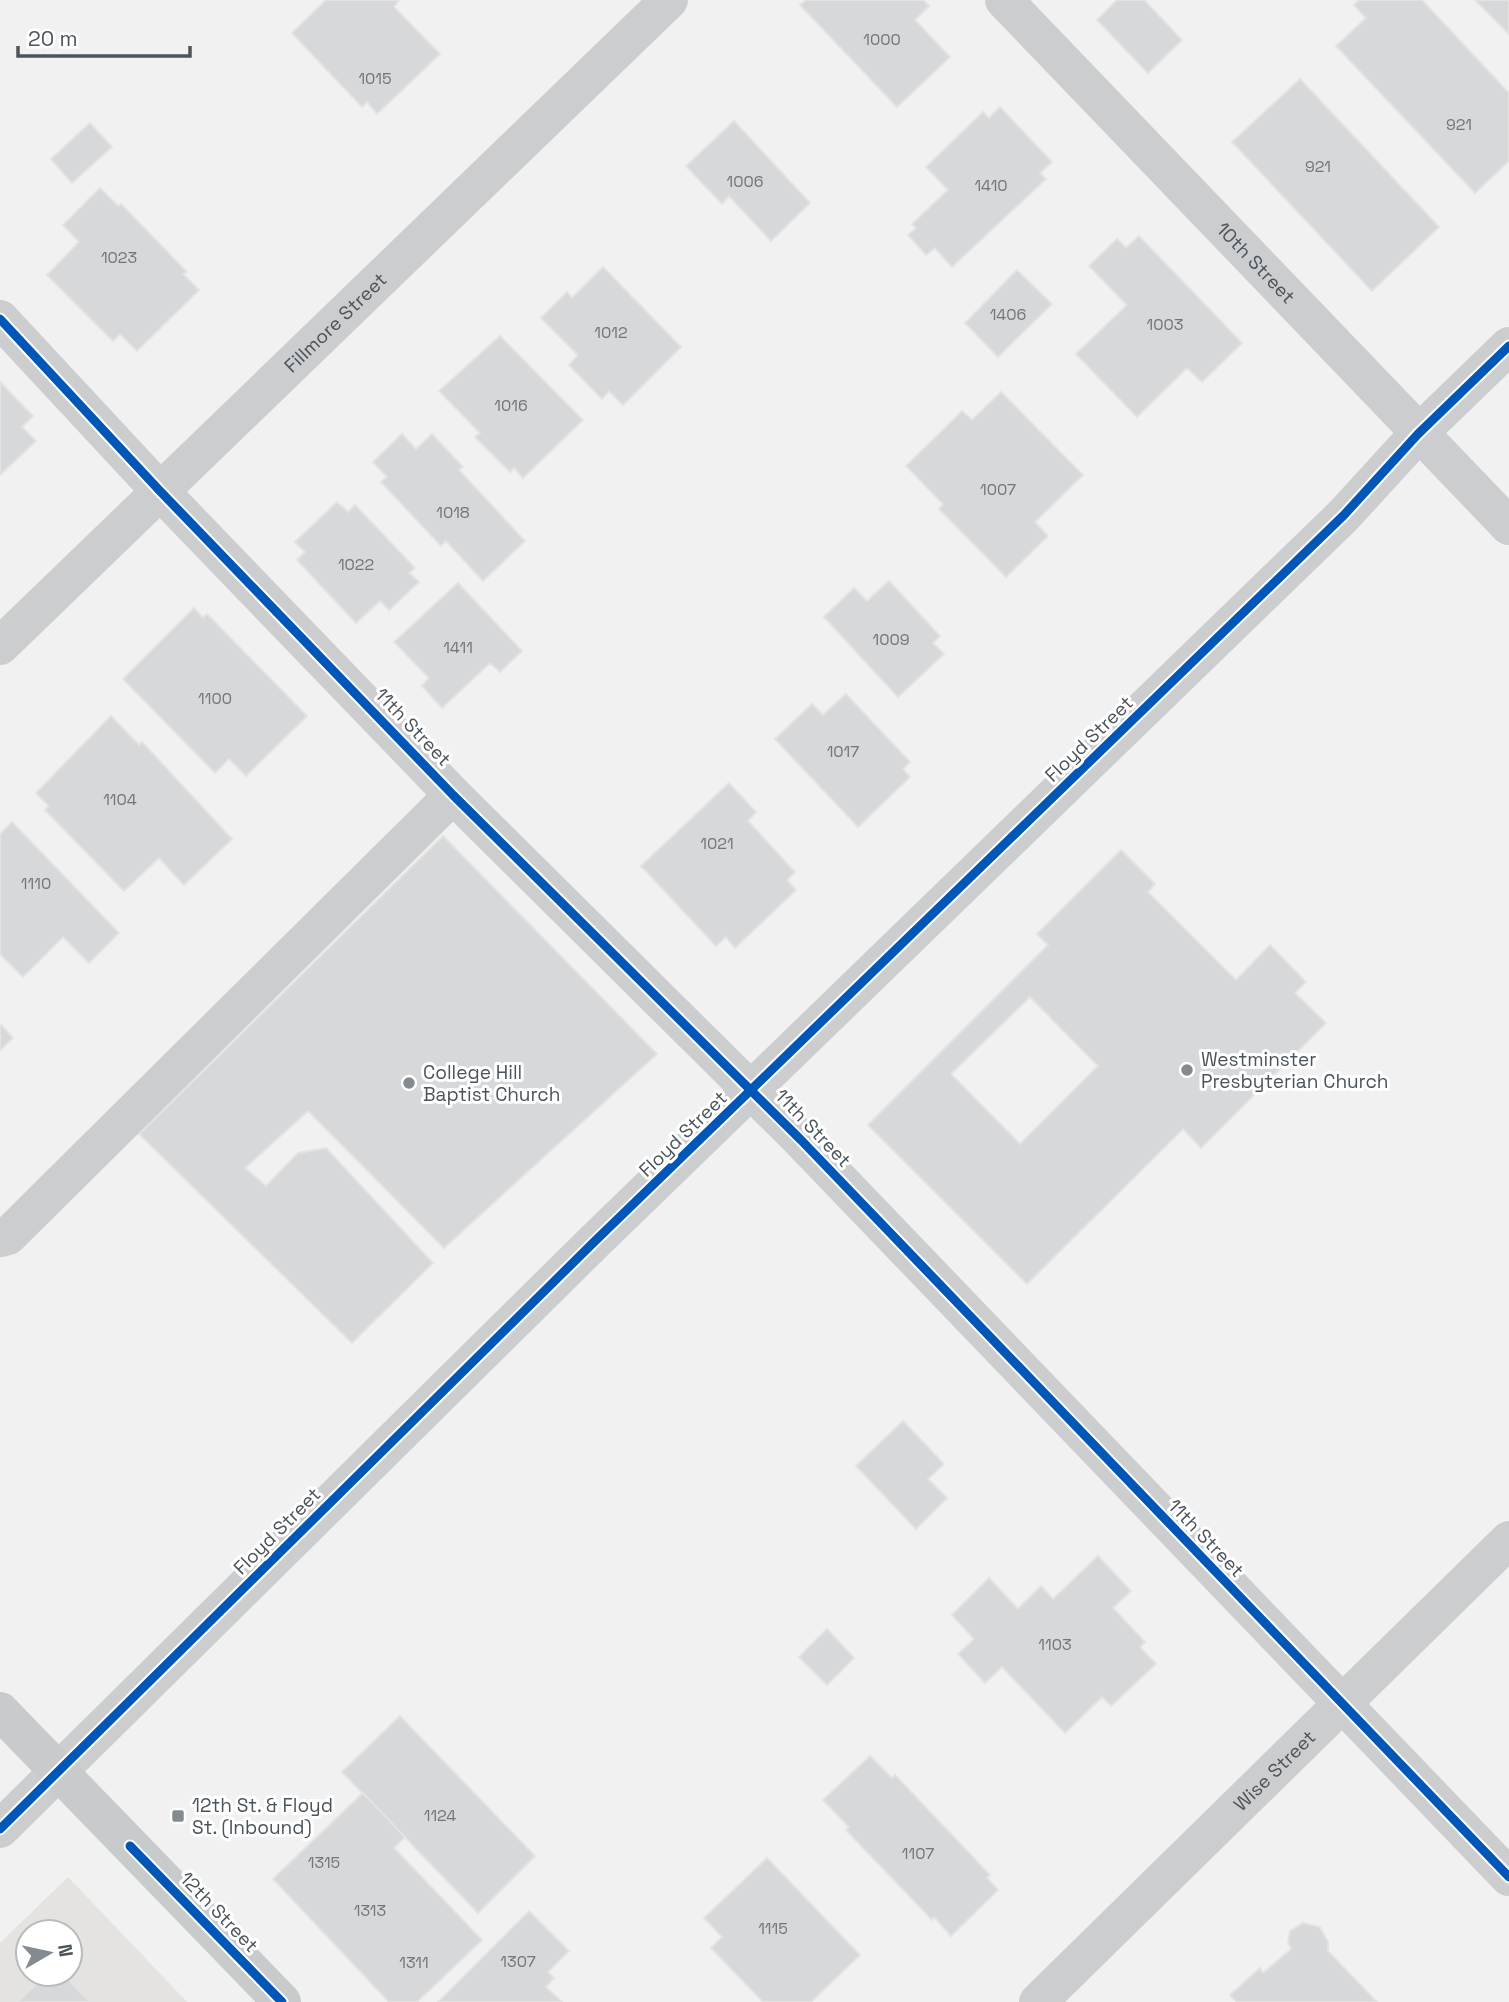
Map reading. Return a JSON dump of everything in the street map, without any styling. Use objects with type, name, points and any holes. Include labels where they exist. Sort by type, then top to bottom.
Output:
[{"type":"main road","name":"12th Street","points":[[0,1712],[282,2002]]},
{"type":"street","name":"Fillmore Street","points":[[0,646],[669,0]]},
{"type":"street","name":"10th Street","points":[[1004,0],[1509,526]]},
{"type":"street","name":"11th Street","points":[[0,319],[159,490],[453,795],[753,1091],[1509,1877]]},
{"type":"street","name":"Floyd Street","points":[[0,1829],[594,1242],[753,1091],[1344,515],[1418,434],[1509,346]]},
{"type":"street","points":[[0,1238],[8,1236],[453,795]]},
{"type":"street","name":"Wise Street","points":[[1038,2002],[1509,1540]]},
{"type":"shaded area","points":[[68,1877],[187,2002],[0,2002],[0,1943],[14,1929],[14,1988],[84,1988],[84,1918],[26,1918]]},
{"type":"building","points":[[326,0],[399,0],[394,7],[440,54],[377,114],[367,102],[362,107],[292,33]]},
{"type":"building","points":[[806,0],[923,0],[929,6],[915,20],[950,57],[897,107],[800,5]]},
{"type":"building","points":[[1117,0],[1144,0],[1182,40],[1148,73],[1097,20]]},
{"type":"building","points":[[1359,0],[1422,0],[1509,93],[1509,161],[1475,193],[1336,46],[1366,18],[1354,5]]},
{"type":"building","points":[[1475,0],[1509,0],[1509,34]]},
{"type":"building","points":[[1300,79],[1439,227],[1372,291],[1232,142]]},
{"type":"building","points":[[1000,107],[1052,162],[1040,173],[1046,179],[952,267],[935,248],[926,255],[908,235],[916,228],[912,224],[948,190],[926,167],[983,112],[989,118]]},
{"type":"building","points":[[734,121],[810,203],[771,241],[729,196],[722,204],[686,166]]},
{"type":"building","points":[[90,123],[112,147],[72,183],[51,159]]},
{"type":"building","points":[[100,188],[118,206],[121,204],[187,272],[183,274],[199,290],[137,351],[120,334],[113,341],[47,275],[79,242],[63,225]]},
{"type":"building","points":[[1139,236],[1242,343],[1202,382],[1187,368],[1137,417],[1076,354],[1127,305],[1089,266],[1117,239],[1126,248]]},
{"type":"building","points":[[603,267],[681,347],[623,405],[609,391],[602,399],[569,365],[578,355],[541,318],[567,292],[572,298]]},
{"type":"building","points":[[1017,270],[1052,304],[998,357],[965,323]]},
{"type":"building","points":[[500,336],[583,420],[523,478],[514,468],[510,472],[475,437],[480,433],[439,391]]},
{"type":"building","points":[[0,382],[33,416],[22,427],[36,441],[0,475]]},
{"type":"building","points":[[1001,392],[1083,475],[1035,522],[1048,536],[1006,577],[939,509],[943,504],[906,466],[962,411],[972,420]]},
{"type":"building","points":[[402,434],[416,449],[432,434],[463,467],[459,470],[525,541],[483,581],[446,541],[441,546],[381,482],[387,477],[373,462]]},
{"type":"building","points":[[337,502],[348,512],[355,505],[415,568],[409,573],[419,582],[389,610],[380,601],[356,623],[297,560],[305,552],[295,542]]},
{"type":"building","points":[[889,581],[940,636],[933,643],[944,654],[898,697],[824,617],[854,588],[867,601]]},
{"type":"building","points":[[458,583],[522,651],[500,672],[490,663],[442,708],[422,686],[429,678],[394,642]]},
{"type":"building","points":[[194,608],[203,618],[207,614],[307,716],[246,776],[229,759],[215,773],[123,679]]},
{"type":"building","points":[[846,694],[910,762],[903,769],[910,777],[858,827],[775,739],[812,704],[823,715]]},
{"type":"building","points":[[111,716],[139,745],[142,742],[232,839],[184,885],[159,858],[124,891],[45,810],[49,806],[36,793]]},
{"type":"building","points":[[729,783],[756,812],[748,821],[795,872],[787,880],[796,890],[735,948],[726,937],[716,946],[641,866]]},
{"type":"building","points":[[12,822],[119,933],[89,963],[63,937],[23,977],[0,954],[0,834]]},
{"type":"building","name":"College Hill Baptist Church","points":[[443,836],[657,1054],[444,1248],[308,1111],[245,1168],[266,1186],[298,1153],[326,1148],[433,1263],[352,1343],[139,1134]]},
{"type":"building","name":"Westminster Presbyterian Church","points":[[1121,850],[1155,884],[1148,892],[1236,980],[1270,945],[1306,982],[1295,993],[1326,1023],[1201,1148],[1183,1129],[1027,1284],[868,1125],[1048,945],[1037,934]],"holes":[[[1030,997],[1098,1066],[1020,1144],[951,1074]]]},
{"type":"building","points":[[0,1024],[13,1038],[0,1050]]},
{"type":"building","points":[[903,1421],[944,1464],[928,1479],[947,1498],[916,1529],[856,1466]]},
{"type":"building","points":[[1098,1556],[1131,1591],[1113,1608],[1145,1642],[1140,1647],[1156,1664],[1111,1706],[1102,1697],[1065,1733],[1002,1667],[985,1683],[958,1654],[974,1639],[952,1615],[989,1578],[1018,1609],[1041,1586],[1053,1599]]},
{"type":"building","points":[[827,1629],[854,1658],[827,1685],[799,1657]]},
{"type":"building","points":[[400,1716],[535,1856],[478,1913],[342,1772]]},
{"type":"building","points":[[870,1756],[892,1778],[895,1775],[990,1875],[987,1878],[998,1890],[951,1936],[934,1917],[932,1920],[846,1830],[849,1827],[823,1800]]},
{"type":"building","points":[[363,1793],[405,1837],[394,1848],[482,1940],[417,2002],[389,2002],[273,1879]]},
{"type":"building","points":[[767,1858],[860,1955],[811,2002],[763,2002],[711,1948],[722,1937],[704,1918]]},
{"type":"building","points":[[529,1911],[569,1951],[548,1972],[554,1978],[546,1987],[562,2002],[438,2002]]},
{"type":"building","points":[[1303,1923],[1320,1927],[1328,1942],[1328,1951],[1377,2002],[1237,2002],[1230,1995],[1260,1968],[1263,1973],[1291,1949],[1288,1942],[1290,1931]]},
{"type":"building","points":[[32,1988],[76,1988],[90,2002],[18,2002]]},
{"type":"cycle path","points":[[0,319],[159,490],[453,795],[801,1140],[1509,1877]]},
{"type":"cycle path","points":[[0,1829],[594,1242],[1344,515],[1418,434],[1509,346]]},
{"type":"cycle path","points":[[130,1846],[282,2002]]},
{"type":"place","name":"Westminster Presbyterian Church","points":[[1187,1070]]},
{"type":"place","name":"College Hill Baptist Church","points":[[409,1083]]},
{"type":"place","name":"12th St. & Floyd St. (Inbound)","points":[[178,1816]]}]
